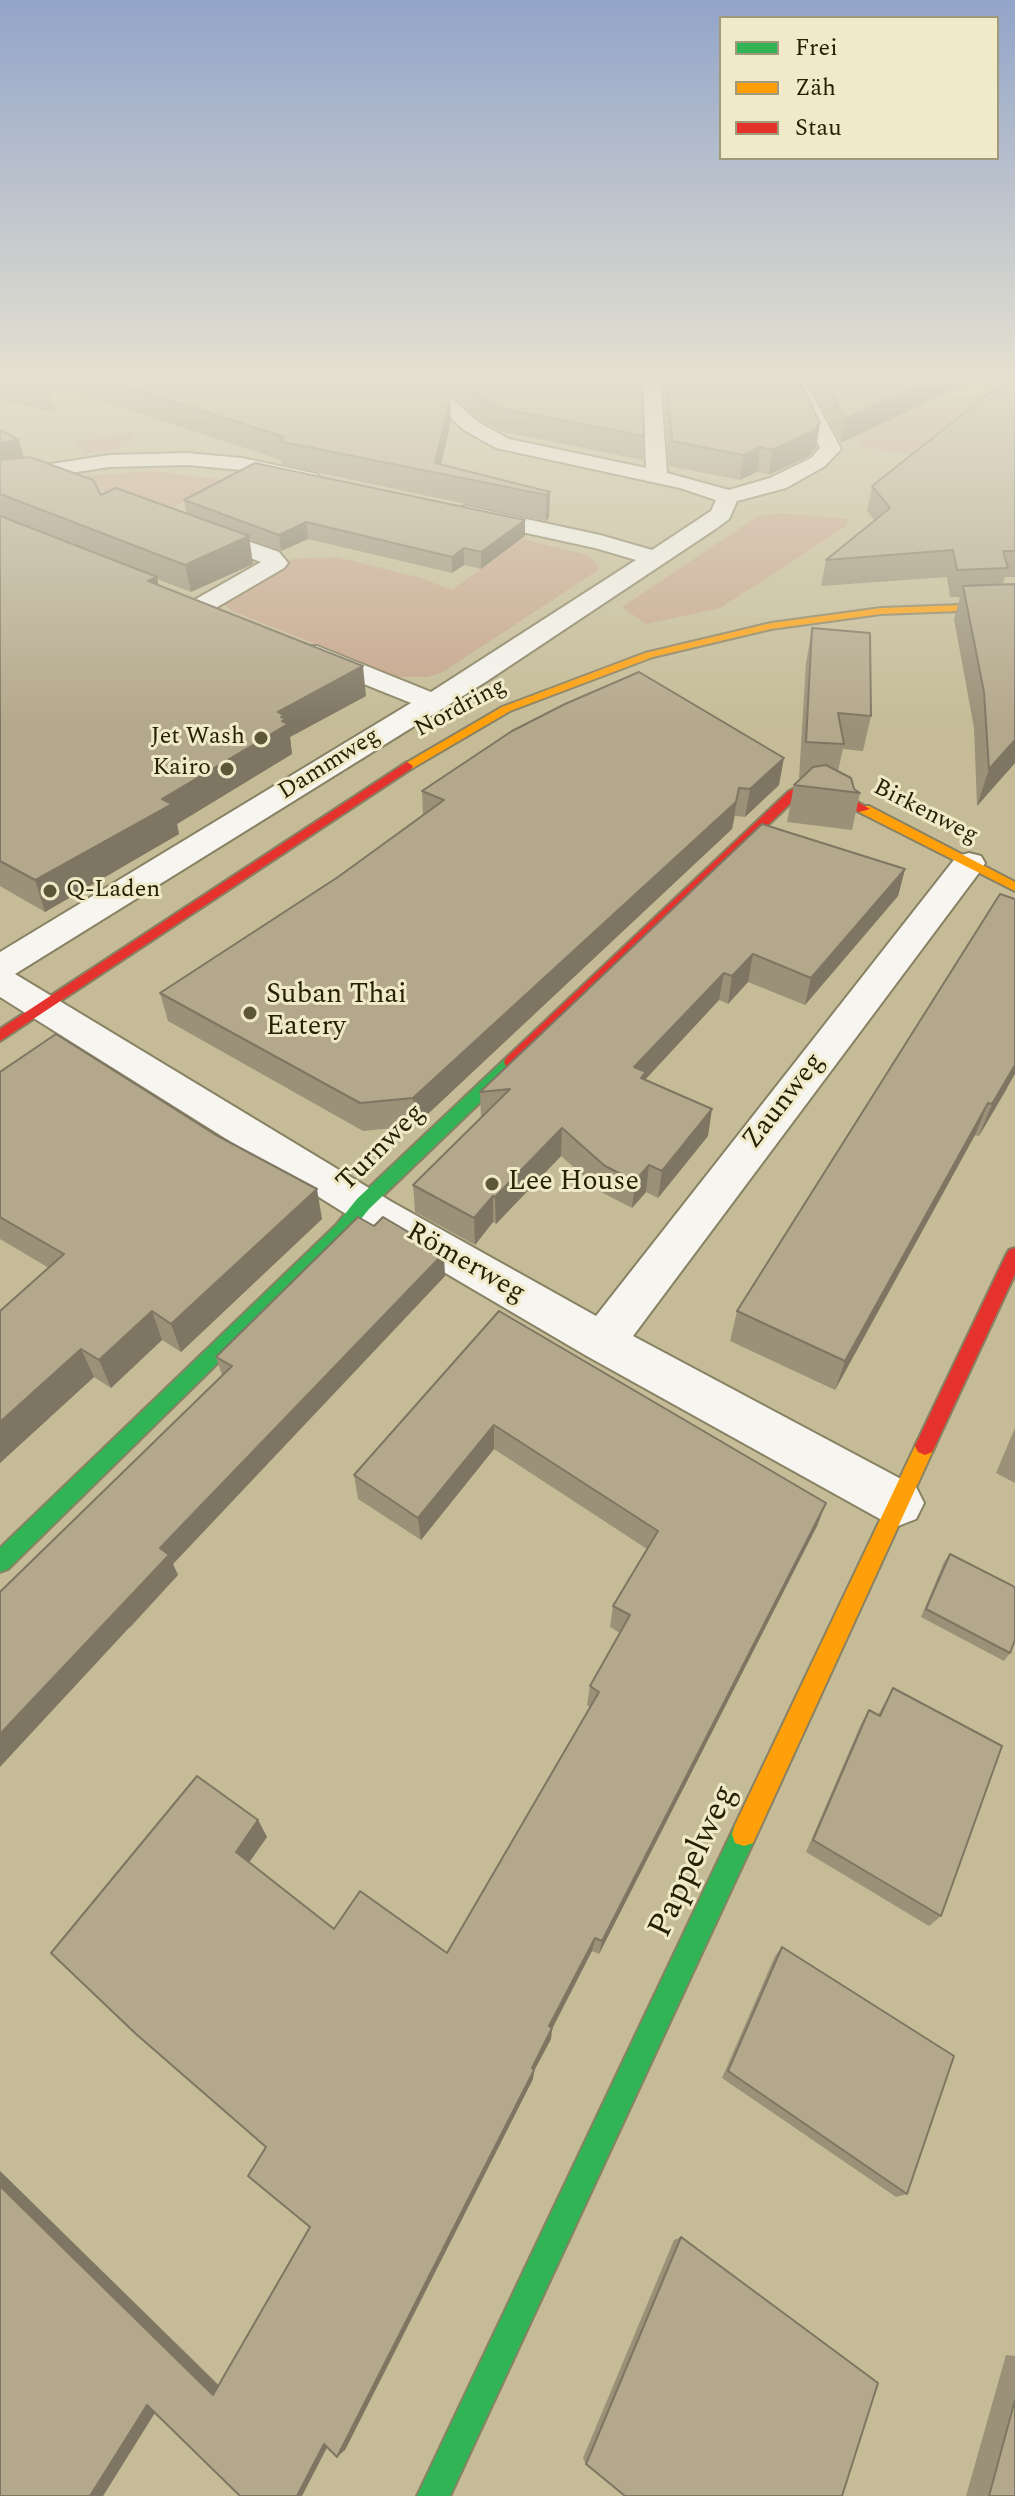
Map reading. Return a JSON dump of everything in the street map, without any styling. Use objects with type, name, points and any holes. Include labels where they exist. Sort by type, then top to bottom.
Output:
[{"type":"street","points":[[716,493],[728,497],[741,493]]},
{"type":"street","name":"Dammweg","points":[[0,968],[432,702],[721,514],[728,497]]},
{"type":"street","points":[[446,509],[600,542],[654,558]]},
{"type":"street","points":[[167,519],[275,560],[273,565],[198,608]]},
{"type":"street","points":[[170,597],[227,620]]},
{"type":"street","name":"Nordring","points":[[0,1036],[424,755],[506,709],[550,690],[649,655],[771,626],[881,611],[1015,606]]},
{"type":"street","points":[[286,643],[432,702]]},
{"type":"street","name":"Birkenweg","points":[[811,787],[825,789],[1015,887]]},
{"type":"street","name":"Turnweg","points":[[0,1562],[342,1230],[363,1204],[793,794],[811,787]]},
{"type":"street","name":"Zaunweg","points":[[602,1342],[969,863]]},
{"type":"street","name":"Römerweg","points":[[0,981],[363,1204],[602,1342],[898,1503]]},
{"type":"street","name":"Pappelweg","points":[[433,2496],[1015,1255]]},
{"type":"shaded area","points":[[110,493],[199,493],[163,513]]},
{"type":"shaded area","points":[[779,513],[850,519],[845,527],[720,608],[646,624],[622,607],[758,516]]},
{"type":"shaded area","points":[[523,539],[587,555],[597,564],[598,570],[443,672],[428,677],[399,677],[230,610],[225,604],[292,559],[337,557],[421,578],[452,590]]},
{"type":"building","points":[[131,493],[249,536],[185,565],[0,494]]},
{"type":"building","points":[[197,493],[399,493],[525,520],[481,552],[464,548],[452,557],[306,522],[279,535],[184,500]]},
{"type":"building","points":[[878,493],[1015,493],[1015,551],[1003,551],[1008,568],[957,570],[953,550],[826,560],[890,508]]},
{"type":"building","points":[[0,516],[157,577],[148,581],[363,666],[278,712],[287,719],[282,721],[288,724],[162,799],[172,804],[35,880],[0,861]]},
{"type":"building","points":[[1015,584],[1015,740],[989,769],[984,692],[963,586]]},
{"type":"building","points":[[812,628],[870,633],[871,716],[838,713],[844,744],[806,742]]},
{"type":"building","points":[[639,672],[784,758],[750,789],[739,788],[736,802],[413,1098],[360,1103],[160,993],[338,877],[444,800],[422,791],[512,731]]},
{"type":"building","points":[[826,765],[851,778],[854,789],[860,793],[794,785],[813,767]]},
{"type":"building","points":[[762,824],[905,869],[811,978],[753,954],[732,976],[724,973],[634,1067],[646,1072],[641,1078],[712,1109],[662,1171],[649,1165],[635,1181],[605,1166],[562,1128],[474,1218],[413,1185],[510,1089],[480,1092]]},
{"type":"building","points":[[1000,894],[1015,899],[1015,1065],[992,1104],[988,1103],[845,1361],[737,1311]]},
{"type":"building","points":[[56,1034],[216,1135],[317,1189],[171,1324],[152,1311],[99,1360],[81,1349],[0,1422],[0,1311],[64,1254],[0,1217],[0,1072]]},
{"type":"building","points":[[358,1217],[374,1226],[383,1217],[444,1253],[160,1548],[169,1555],[0,1734],[0,1592],[232,1366],[216,1357]]},
{"type":"building","points":[[499,1311],[826,1503],[602,1941],[595,1938],[549,2026],[552,2028],[532,2068],[534,2070],[337,2457],[324,2444],[297,2496],[240,2496],[147,2405],[90,2496],[0,2496],[0,2186],[213,2395],[310,2227],[248,2176],[266,2147],[136,2034],[51,1953],[197,1776],[258,1820],[236,1852],[334,1929],[360,1891],[447,1953],[599,1692],[590,1686],[630,1615],[613,1606],[658,1531],[494,1425],[418,1518],[354,1475]]},
{"type":"building","points":[[950,1554],[1015,1587],[1015,1640],[1010,1653],[926,1609]]},
{"type":"building","points":[[893,1688],[1002,1746],[941,1916],[813,1840],[869,1710],[880,1716]]},
{"type":"building","points":[[782,1947],[954,2056],[907,2194],[728,2071]]},
{"type":"building","points":[[681,2237],[878,2383],[842,2496],[625,2496],[586,2464]]},
{"type":"building","points":[[1015,2400],[1015,2496],[989,2496]]},
{"type":"traffic: fast","points":[[0,1562],[342,1230],[363,1204],[512,1062]]},
{"type":"traffic: fast","points":[[433,2496],[744,1834]]},
{"type":"traffic: slow","points":[[407,766],[506,709],[649,655],[771,626],[881,611],[1015,606]]},
{"type":"traffic: slow","points":[[864,809],[1015,887]]},
{"type":"traffic: slow","points":[[744,1834],[925,1446]]},
{"type":"traffic: jam","points":[[0,1036],[407,766]]},
{"type":"traffic: jam","points":[[512,1062],[793,794],[804,788],[825,789],[864,809]]},
{"type":"traffic: jam","points":[[925,1446],[1015,1255]]},
{"type":"place","name":"Jet Wash","points":[[261,738]]},
{"type":"place","name":"Kairo","points":[[227,769]]},
{"type":"place","name":"Q-Laden","points":[[50,891]]},
{"type":"place","name":"Suban Thai Eatery","points":[[250,1013]]},
{"type":"place","name":"Lee House","points":[[492,1184]]}]
